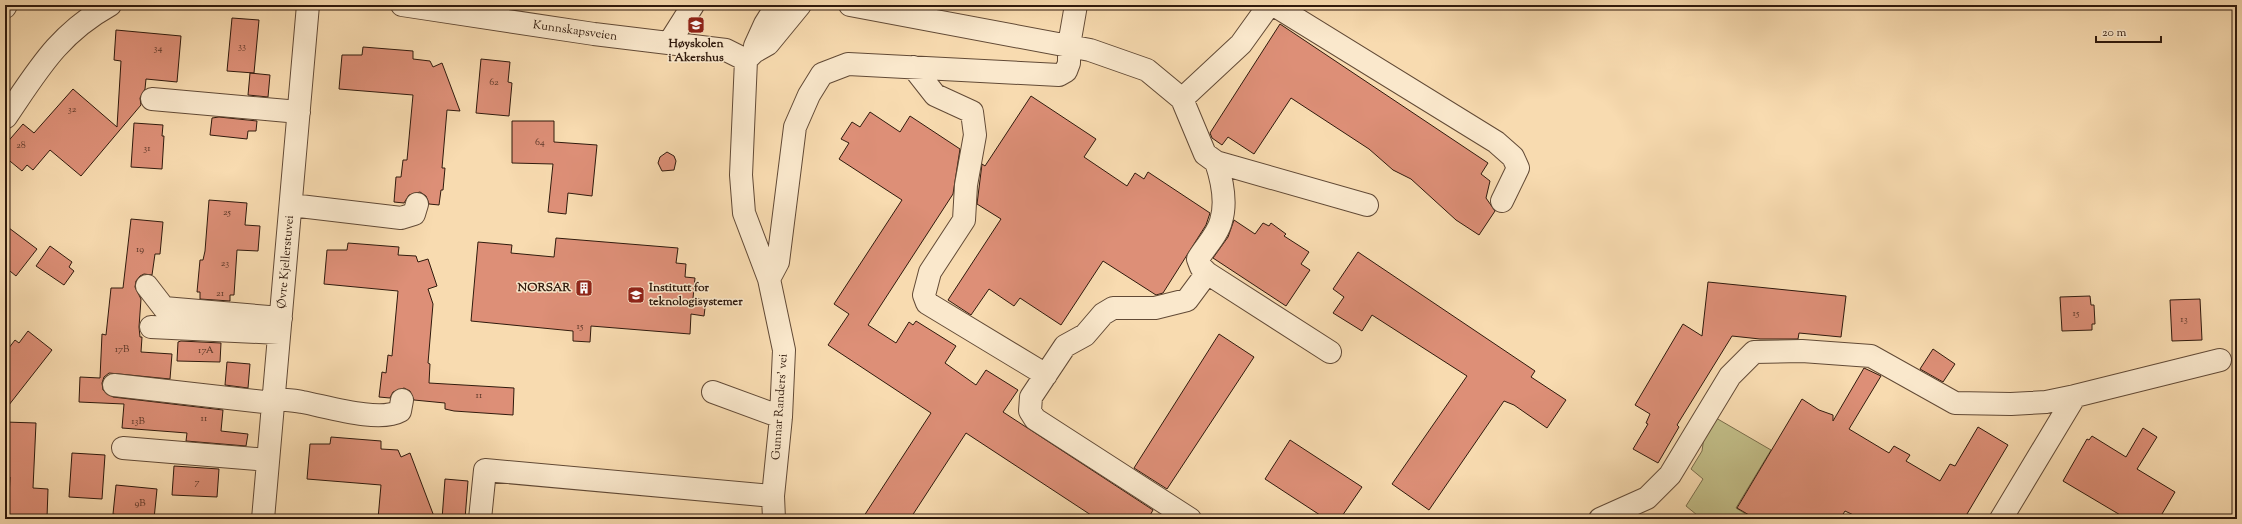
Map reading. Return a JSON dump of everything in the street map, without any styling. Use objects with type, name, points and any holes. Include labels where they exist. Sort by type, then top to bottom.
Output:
[{"type":"street","points":[[5,117],[50,53],[69,32],[110,5]]},
{"type":"street","name":"Øvre Kjellerstuvei","points":[[263,519],[308,5]]},
{"type":"street","name":"Kunnskapsveien","points":[[402,5],[594,34],[726,50],[750,56]]},
{"type":"street","points":[[669,43],[693,5]]},
{"type":"street","name":"Gunnar Randers' vei","points":[[774,519],[773,496],[781,417],[784,350],[769,279],[744,213],[741,176],[750,56],[757,39],[777,5]]},
{"type":"street","points":[[750,56],[768,44],[800,5]]},
{"type":"street","points":[[850,5],[1090,50],[1147,70],[1182,99],[1205,154],[1216,162],[1366,205]]},
{"type":"street","points":[[769,279],[778,262],[795,127],[809,95],[822,74],[848,64],[1059,75],[1066,71],[1069,63],[1068,46],[1076,5]]},
{"type":"street","points":[[1182,99],[1241,44],[1269,5]]},
{"type":"street","points":[[1274,5],[1417,91],[1496,142],[1513,157],[1518,168],[1502,202]]},
{"type":"street","points":[[913,67],[935,95],[972,112],[975,122],[975,135],[966,185],[964,220],[930,272],[924,294],[927,303],[1046,375]]},
{"type":"street","points":[[152,99],[299,112]]},
{"type":"street","points":[[1216,162],[1222,180],[1223,209],[1221,222],[1198,259],[1201,267],[1207,273],[1330,352]]},
{"type":"street","points":[[291,205],[401,218],[414,214],[417,204]]},
{"type":"street","points":[[1190,519],[1035,419],[1030,410],[1031,397],[1065,346],[1085,335],[1103,314],[1113,308],[1155,308],[1172,305],[1187,300],[1207,273]]},
{"type":"street","points":[[148,286],[164,308],[280,326]]},
{"type":"street","points":[[151,327],[280,326]]},
{"type":"street","points":[[1600,519],[1647,498],[1670,475],[1730,376],[1754,352],[1802,351],[1871,356],[1956,403],[2010,404],[2046,402],[2075,396],[2220,360]]},
{"type":"street","points":[[114,385],[273,401],[299,401],[367,414],[386,416],[400,411],[402,400]]},
{"type":"street","points":[[713,392],[781,417]]},
{"type":"street","points":[[2002,519],[2075,396]]},
{"type":"street","points":[[123,448],[268,460]]},
{"type":"street","points":[[480,519],[485,470],[773,496]]},
{"type":"shaded area","points":[[1716,418],[1771,450],[1736,508],[1754,519],[1695,519],[1697,515],[1686,506],[1703,479],[1691,469],[1702,451],[1705,430]]},
{"type":"building","points":[[232,18],[259,20],[254,73],[227,71]]},
{"type":"building","points":[[1280,24],[1488,163],[1481,174],[1490,181],[1486,198],[1495,211],[1479,235],[1456,220],[1411,179],[1393,170],[1369,149],[1291,98],[1254,154],[1228,137],[1222,145],[1212,138],[1210,133]]},
{"type":"building","points":[[116,30],[181,36],[177,82],[146,79],[145,89],[140,98],[141,105],[81,176],[50,150],[33,170],[27,165],[22,171],[5,157],[5,145],[23,124],[34,133],[73,89],[117,127],[121,61],[114,60]]},
{"type":"building","points":[[363,47],[413,51],[413,59],[430,61],[433,67],[442,63],[460,111],[447,110],[442,168],[445,168],[443,190],[441,190],[439,205],[429,204],[426,196],[420,192],[409,195],[404,203],[394,202],[396,177],[401,177],[403,160],[407,160],[413,95],[339,89],[342,55],[362,55]]},
{"type":"building","points":[[481,59],[510,62],[508,82],[512,83],[509,116],[476,113]]},
{"type":"building","points":[[250,73],[270,75],[268,97],[248,95]]},
{"type":"building","points":[[1031,96],[1096,139],[1084,157],[1127,186],[1135,173],[1144,179],[1148,172],[1210,213],[1206,225],[1163,293],[1156,295],[1103,261],[1061,325],[1020,298],[1014,306],[989,289],[971,315],[948,300],[1001,219],[977,204],[982,164],[985,166]]},
{"type":"building","points":[[870,112],[900,132],[910,116],[960,149],[953,194],[868,325],[896,343],[909,322],[913,325],[916,321],[956,346],[945,363],[976,385],[986,370],[1018,390],[1003,412],[1153,510],[1148,519],[1097,519],[966,433],[910,519],[862,519],[931,413],[828,345],[849,314],[834,304],[902,200],[839,159],[849,143],[841,139],[852,122],[860,127]]},
{"type":"building","points":[[219,117],[257,121],[256,131],[248,131],[247,139],[210,135],[212,118]]},
{"type":"building","points":[[512,121],[554,121],[554,142],[597,145],[592,196],[568,193],[566,214],[548,212],[553,164],[512,163]]},
{"type":"building","points":[[134,123],[163,125],[162,136],[164,136],[162,169],[131,167]]},
{"type":"building","points":[[667,152],[674,156],[676,161],[674,170],[662,171],[658,163],[660,157]]},
{"type":"building","points":[[209,200],[247,203],[245,225],[260,226],[258,251],[237,250],[234,295],[230,295],[230,301],[200,299],[200,292],[197,292],[200,260],[203,260],[205,251]]},
{"type":"building","points":[[131,219],[163,222],[160,254],[155,254],[152,275],[144,274],[140,276],[136,281],[135,287],[141,299],[139,327],[140,337],[142,337],[141,352],[172,354],[170,379],[109,373],[104,377],[102,383],[103,390],[113,397],[223,410],[221,431],[248,434],[246,446],[186,441],[187,433],[122,428],[124,404],[79,402],[80,377],[100,378],[102,334],[106,335],[111,288],[123,288]]},
{"type":"building","points":[[1234,220],[1255,234],[1263,223],[1269,226],[1271,223],[1286,234],[1284,236],[1309,252],[1301,264],[1310,270],[1286,306],[1213,258],[1228,237]]},
{"type":"building","points":[[5,225],[37,249],[16,276],[5,267]]},
{"type":"building","name":"NORSAR","points":[[556,238],[678,248],[676,263],[686,264],[685,277],[695,278],[693,298],[706,300],[704,316],[691,314],[690,334],[591,326],[590,342],[573,341],[573,331],[471,321],[478,242],[512,245],[511,253],[554,257]]},
{"type":"building","points":[[348,243],[399,247],[398,255],[416,256],[418,262],[428,259],[437,286],[428,289],[433,304],[428,363],[430,364],[429,383],[514,388],[513,415],[454,411],[445,409],[445,403],[414,400],[410,391],[404,388],[393,392],[390,398],[379,397],[382,372],[386,373],[388,355],[392,356],[398,291],[324,284],[327,250],[347,250]]},
{"type":"building","points":[[50,246],[72,262],[69,267],[74,271],[64,285],[36,266]]},
{"type":"building","points":[[1358,252],[1535,371],[1531,377],[1566,400],[1547,428],[1514,405],[1504,401],[1429,510],[1392,484],[1467,376],[1372,315],[1362,331],[1333,313],[1344,297],[1333,289]]},
{"type":"building","points":[[1708,282],[1846,296],[1841,337],[1799,333],[1798,339],[1760,339],[1732,336],[1677,425],[1679,427],[1658,463],[1633,449],[1648,424],[1646,423],[1650,414],[1635,405],[1683,324],[1702,336]]},
{"type":"building","points":[[2090,296],[2091,305],[2094,305],[2095,324],[2092,324],[2092,330],[2062,331],[2060,297]]},
{"type":"building","points":[[2200,299],[2202,340],[2172,341],[2170,300]]},
{"type":"building","points":[[28,331],[52,350],[5,410],[5,353],[15,340],[19,343]]},
{"type":"building","points":[[1219,334],[1254,357],[1167,489],[1134,468]]},
{"type":"building","points":[[178,342],[221,343],[220,362],[177,361]]},
{"type":"building","points":[[1933,349],[1955,364],[1943,382],[1920,369]]},
{"type":"building","points":[[227,362],[250,364],[248,388],[225,385]]},
{"type":"building","points":[[1864,368],[1881,376],[1849,429],[1889,453],[1894,446],[1910,455],[1906,461],[1940,481],[1950,464],[1955,466],[1978,427],[2008,445],[1964,519],[1862,519],[1845,511],[1840,519],[1756,519],[1737,508],[1802,399],[1819,410],[1833,415],[1833,421]]},
{"type":"building","points":[[5,422],[36,423],[33,488],[48,489],[47,518],[8,519],[10,477],[5,477]]},
{"type":"building","points":[[2143,428],[2157,437],[2137,469],[2175,492],[2159,519],[2127,519],[2063,481],[2087,439],[2089,440],[2092,436],[2126,457]]},
{"type":"building","points":[[331,437],[381,441],[381,449],[398,450],[401,457],[410,453],[435,519],[378,519],[381,485],[307,479],[310,444],[330,444]]},
{"type":"building","points":[[1290,440],[1362,487],[1340,519],[1326,519],[1265,479]]},
{"type":"building","points":[[72,453],[105,455],[102,499],[69,497]]},
{"type":"building","points":[[174,466],[219,469],[217,497],[172,495]]},
{"type":"building","points":[[445,479],[468,481],[465,519],[442,519]]},
{"type":"building","points":[[116,485],[157,489],[154,519],[124,519],[124,516],[113,514]]},
{"type":"place","name":"Høyskolen i Akershus","points":[[696,25]]},
{"type":"place","name":"NORSAR","points":[[584,288]]},
{"type":"place","name":"Institutt for teknologisystemer","points":[[636,295]]}]
